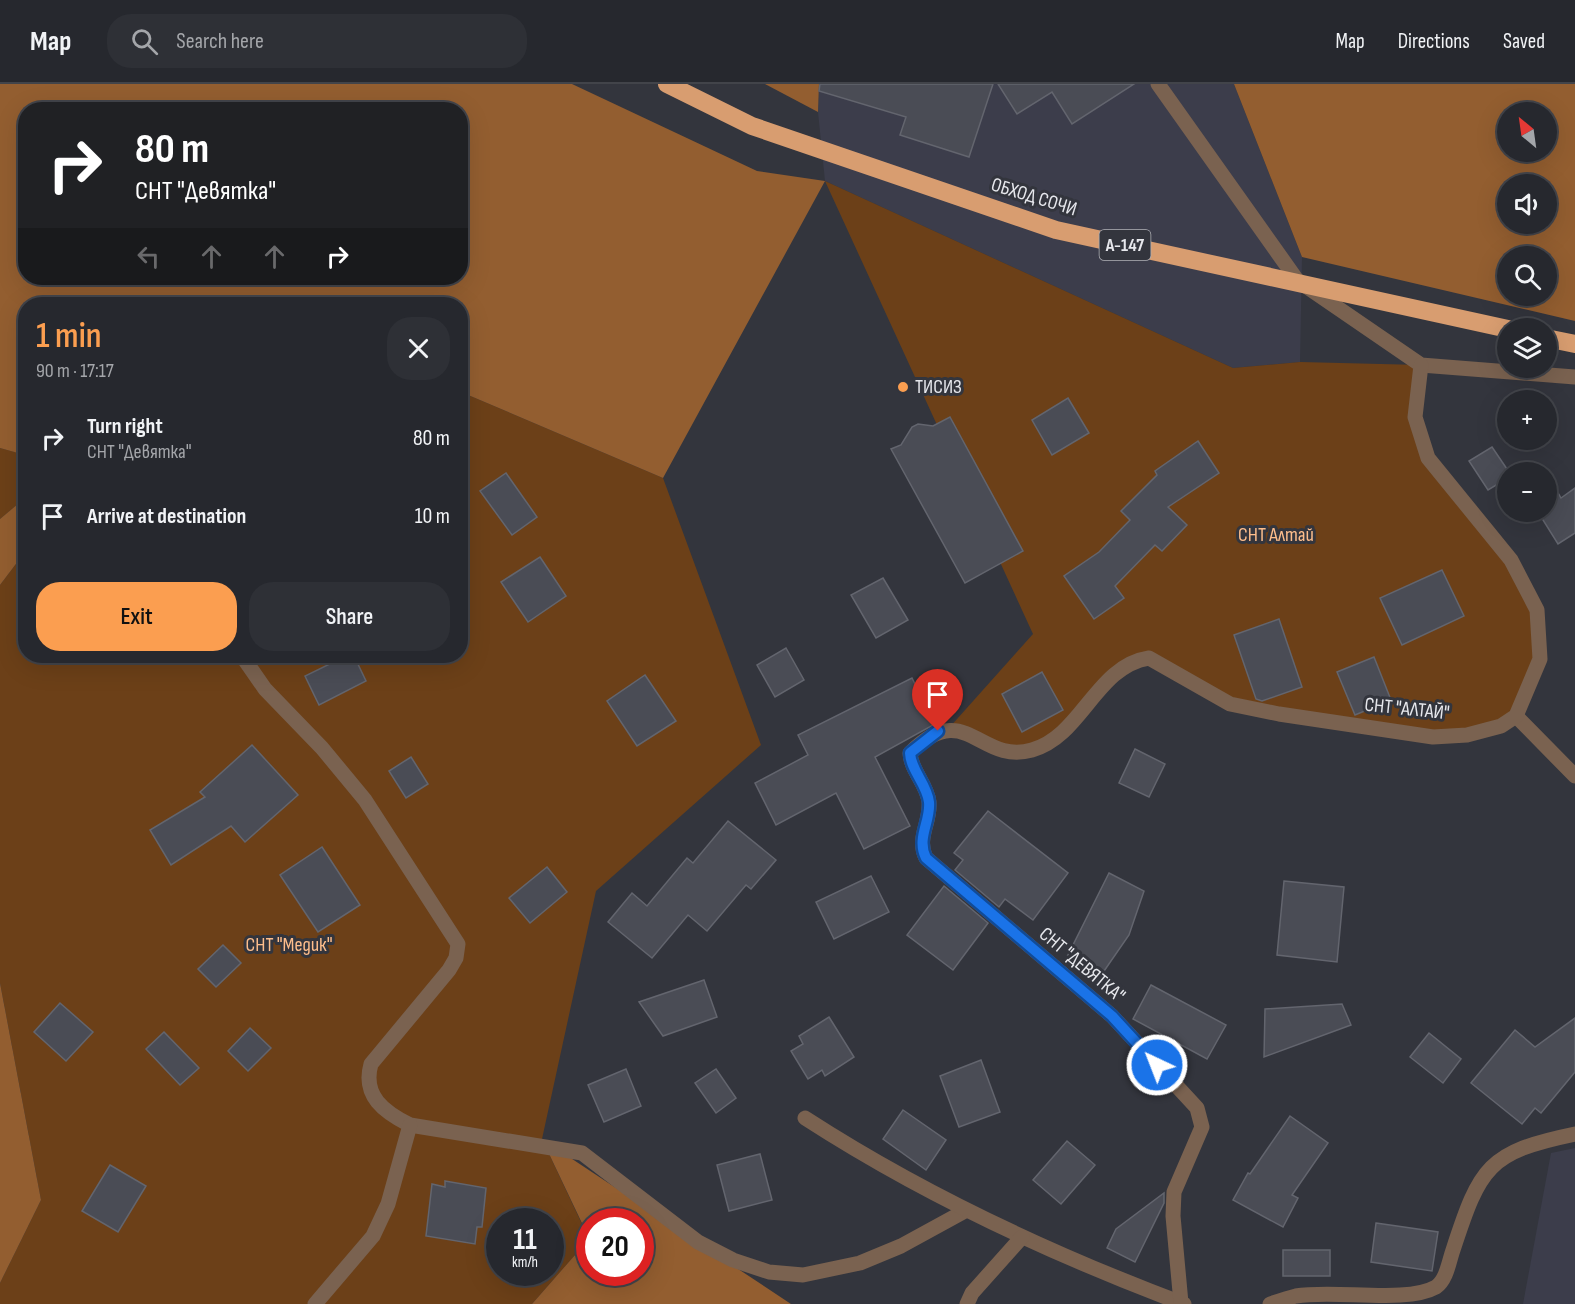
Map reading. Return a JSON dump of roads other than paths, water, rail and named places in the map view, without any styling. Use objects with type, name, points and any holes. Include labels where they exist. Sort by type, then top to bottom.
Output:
[{"type":"highway","name":"ОБХОД СОЧИ","points":[[668,84],[752,126],[1056,230],[1497,327]]},
{"type":"highway","points":[[1557,340],[1575,344]]},
{"type":"street","points":[[1158,84],[1297,280],[1421,365],[1575,377]]},
{"type":"street","points":[[1421,365],[1415,417],[1428,458],[1512,560],[1537,610],[1540,659],[1516,716],[1575,776]]},
{"type":"street","name":"СНТ \"АЛТАЙ\"","points":[[949,728],[964,732],[1005,751],[1032,750],[1051,742],[1068,727],[1107,681],[1139,660],[1149,658],[1230,704],[1279,714],[1433,736],[1467,735],[1501,726],[1516,716]]},
{"type":"street","points":[[247,663],[265,689],[322,748],[365,800],[458,944],[456,958],[449,970],[371,1064],[367,1078],[370,1092],[393,1117],[410,1125],[582,1153],[698,1242],[733,1260],[769,1272],[802,1275],[860,1263],[901,1246],[965,1211]]},
{"type":"street","name":"СНТ \"ДЕВЯТКА\"","points":[[949,728],[938,731],[910,753],[911,762],[929,800],[921,842],[926,858],[1112,1016],[1192,1103],[1201,1117],[1202,1127],[1181,1171],[1174,1192],[1173,1216],[1182,1304]]},
{"type":"street","points":[[805,1118],[857,1151],[965,1211],[1076,1262],[1182,1304]]},
{"type":"street","points":[[315,1304],[373,1236],[388,1204],[410,1125]]},
{"type":"street","points":[[1270,1304],[1297,1296],[1419,1296],[1438,1286],[1446,1274],[1467,1208],[1477,1185],[1490,1168],[1513,1151],[1575,1134]]},
{"type":"street","points":[[967,1304],[972,1293],[1022,1237]]},
{"type":"place","name":"ТИСИЗ","points":[[903,387]]},
{"type":"park label","name":"СНТ Алтай","points":[[1276,535]]},
{"type":"park label","name":"СНТ \"Медик\"","points":[[289,945]]}]
